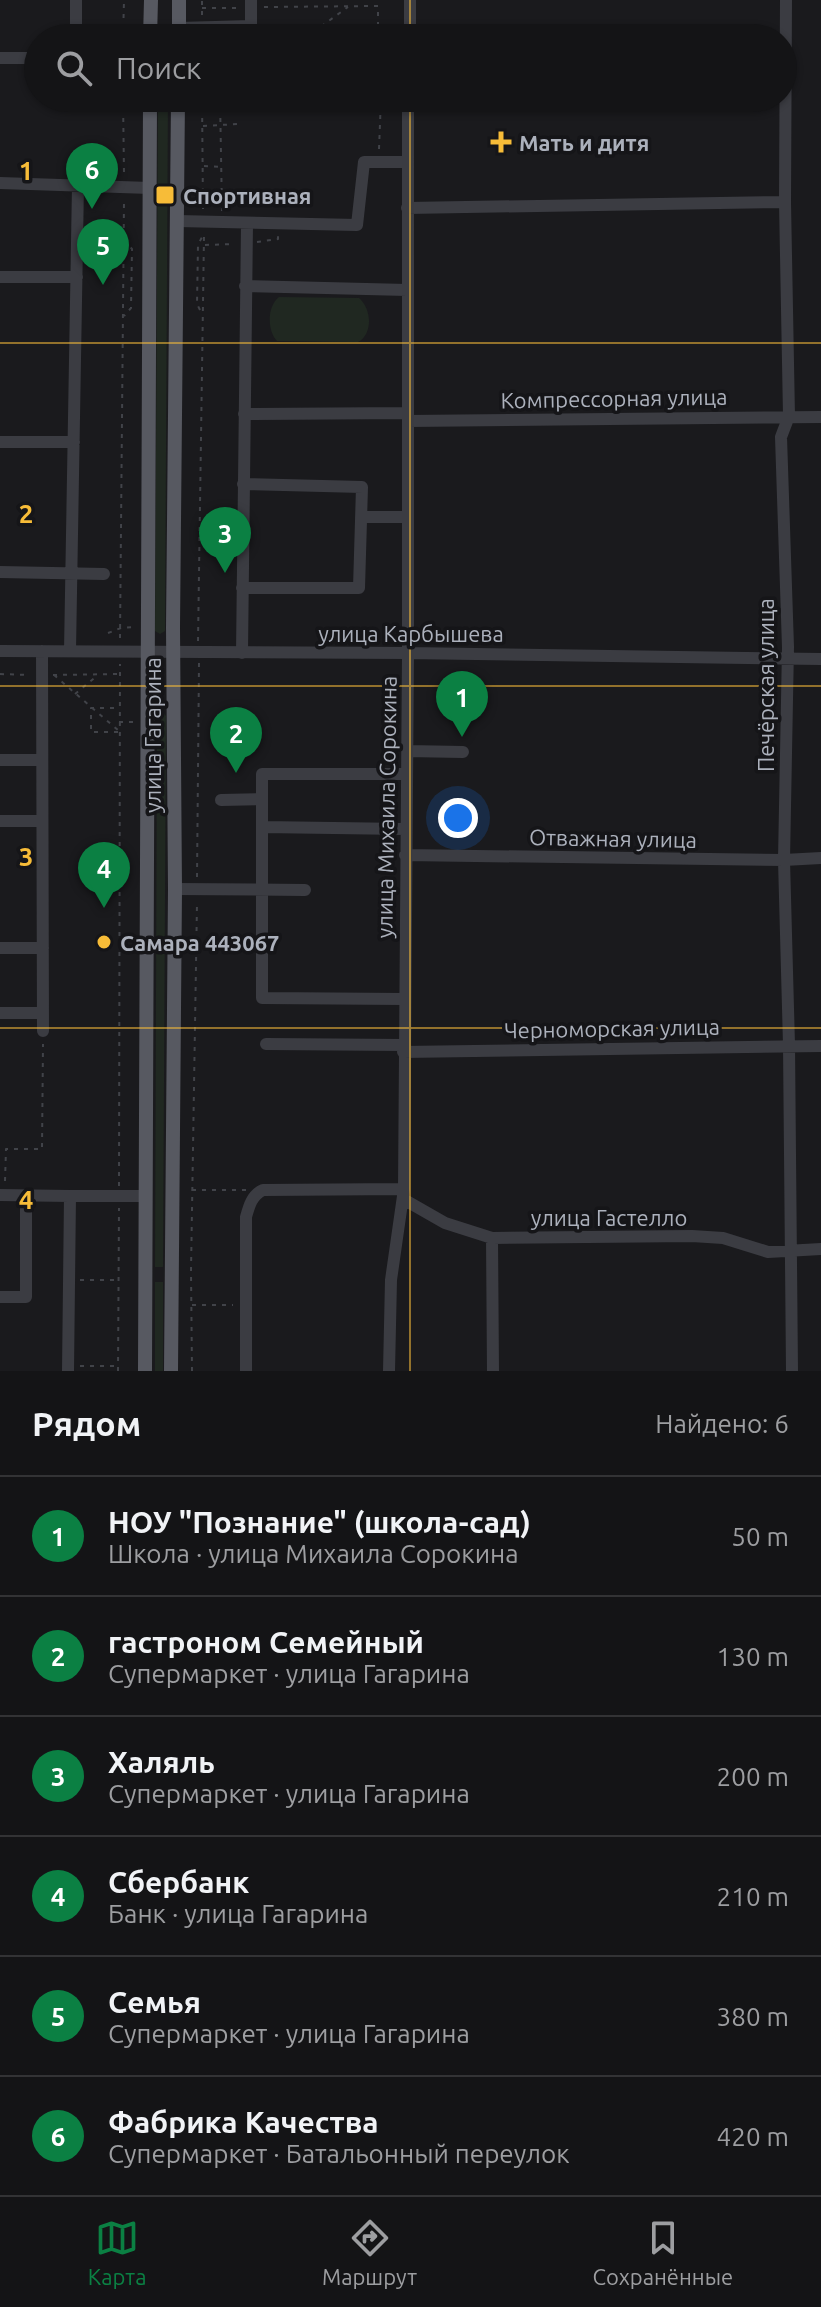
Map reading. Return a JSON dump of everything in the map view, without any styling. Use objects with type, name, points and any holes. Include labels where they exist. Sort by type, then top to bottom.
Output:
[{"type":"main road","points":[[150,24],[151,0]]},
{"type":"main road","points":[[179,0],[179,24]]},
{"type":"main road","name":"улица Гагарина","points":[[145,1371],[150,112]]},
{"type":"main road","name":"улица Гагарина","points":[[171,1371],[178,112]]},
{"type":"main road","points":[[148,706],[174,706]]},
{"type":"street","points":[[76,0],[76,24]]},
{"type":"street","points":[[410,0],[410,24]]},
{"type":"street","name":"Печёрская улица","points":[[786,0],[786,24]]},
{"type":"street","points":[[0,58],[24,58]]},
{"type":"street","name":"улица Михаила Сорокина","points":[[389,1371],[391,1280],[403,1194],[408,653],[408,112]]},
{"type":"street","name":"Печёрская улица","points":[[785,112],[789,416],[781,437],[787,658],[784,860],[792,1371]]},
{"type":"street","points":[[178,221],[357,225],[364,162],[408,162]]},
{"type":"street","points":[[0,183],[150,188]]},
{"type":"street","points":[[70,651],[78,185]]},
{"type":"street","points":[[407,208],[785,202]]},
{"type":"street","points":[[242,653],[247,224]]},
{"type":"street","points":[[0,277],[77,277]]},
{"type":"street","points":[[245,286],[407,290]]},
{"type":"street","name":"Компрессорная улица","points":[[244,414],[821,417]]},
{"type":"street","points":[[0,442],[74,442]]},
{"type":"street","points":[[242,588],[359,588],[362,487],[243,484]]},
{"type":"street","points":[[361,517],[408,517]]},
{"type":"street","points":[[0,572],[104,574]]},
{"type":"street","name":"улица Карбышева","points":[[0,651],[821,659]]},
{"type":"street","points":[[42,651],[43,1031]]},
{"type":"street","points":[[407,751],[463,752]]},
{"type":"street","points":[[0,760],[42,760]]},
{"type":"street","points":[[404,999],[262,998],[262,774],[406,774]]},
{"type":"street","points":[[221,800],[262,799]]},
{"type":"street","points":[[0,821],[42,821]]},
{"type":"street","points":[[262,827],[405,829]]},
{"type":"street","name":"Отважная улица","points":[[405,855],[821,858]]},
{"type":"street","points":[[175,889],[305,890]]},
{"type":"street","points":[[0,948],[43,948]]},
{"type":"street","points":[[0,1013],[43,1013]]},
{"type":"street","name":"Черноморская улица","points":[[266,1044],[404,1049],[821,1046]]},
{"type":"street","points":[[246,1371],[246,1217],[250,1203],[258,1192],[403,1194]]},
{"type":"street","name":"улица Гастелло","points":[[403,1194],[445,1223],[492,1238],[692,1236],[723,1238],[768,1252],[821,1249]]},
{"type":"street","points":[[2,1195],[146,1196]]},
{"type":"street","points":[[0,1297],[26,1297],[26,1196]]},
{"type":"street","points":[[68,1369],[70,1196]]},
{"type":"street","points":[[492,1238],[493,1371]]},
{"type":"path","points":[[123,24],[124,0]]},
{"type":"path","points":[[367,0],[367,6]]},
{"type":"path","points":[[202,8],[251,4],[378,6],[378,24]]},
{"type":"path","points":[[324,24],[349,6]]},
{"type":"path","points":[[68,1369],[118,1369],[123,112]]},
{"type":"path","points":[[202,112],[203,221]]},
{"type":"path","points":[[220,112],[222,212]]},
{"type":"path","points":[[379,162],[381,112]]},
{"type":"path","points":[[202,126],[238,124]]},
{"type":"path","points":[[202,166],[222,167]]},
{"type":"path","points":[[192,1371],[197,632],[204,234],[197,256],[197,304],[201,313]]},
{"type":"path","points":[[124,240],[132,249],[131,308],[124,317]]},
{"type":"path","points":[[0,674],[42,675]]},
{"type":"path","points":[[120,674],[53,675],[120,732]]},
{"type":"path","points":[[75,694],[99,675]]},
{"type":"path","points":[[91,708],[119,708]]},
{"type":"path","points":[[91,708],[91,732],[120,732]]},
{"type":"path","points":[[2,1195],[6,1149],[42,1149],[43,1031]]},
{"type":"path","points":[[192,1190],[263,1190]]},
{"type":"path","points":[[70,1280],[119,1280]]},
{"type":"path","points":[[191,1305],[246,1305]]},
{"type":"shaded area","points":[[158,112],[168,112],[165,631],[160,634],[155,631]]},
{"type":"shaded area","points":[[279,297],[359,298],[368,315],[366,333],[358,342],[277,341],[271,331],[270,319],[272,306]]},
{"type":"shaded area","points":[[159,713],[166,716],[163,1267],[155,1267],[157,716]]},
{"type":"shaded area","points":[[155,1282],[163,1282],[163,1371],[155,1371]]},
{"type":"place","name":"Мать и дитя","points":[[501,142]]},
{"type":"place","name":"Спортивная","points":[[165,195]]},
{"type":"place","name":"Фабрика Качества","points":[[92,209]]},
{"type":"place","name":"Семья","points":[[103,285]]},
{"type":"place","name":"Халяль","points":[[225,573]]},
{"type":"place","name":"НОУ \"Познание\" (школа-сад)","points":[[462,737]]},
{"type":"place","name":"гастроном Семейный","points":[[236,773]]},
{"type":"place","name":"Сбербанк","points":[[104,908]]},
{"type":"place","name":"Самара 443067","points":[[104,942]]}]
